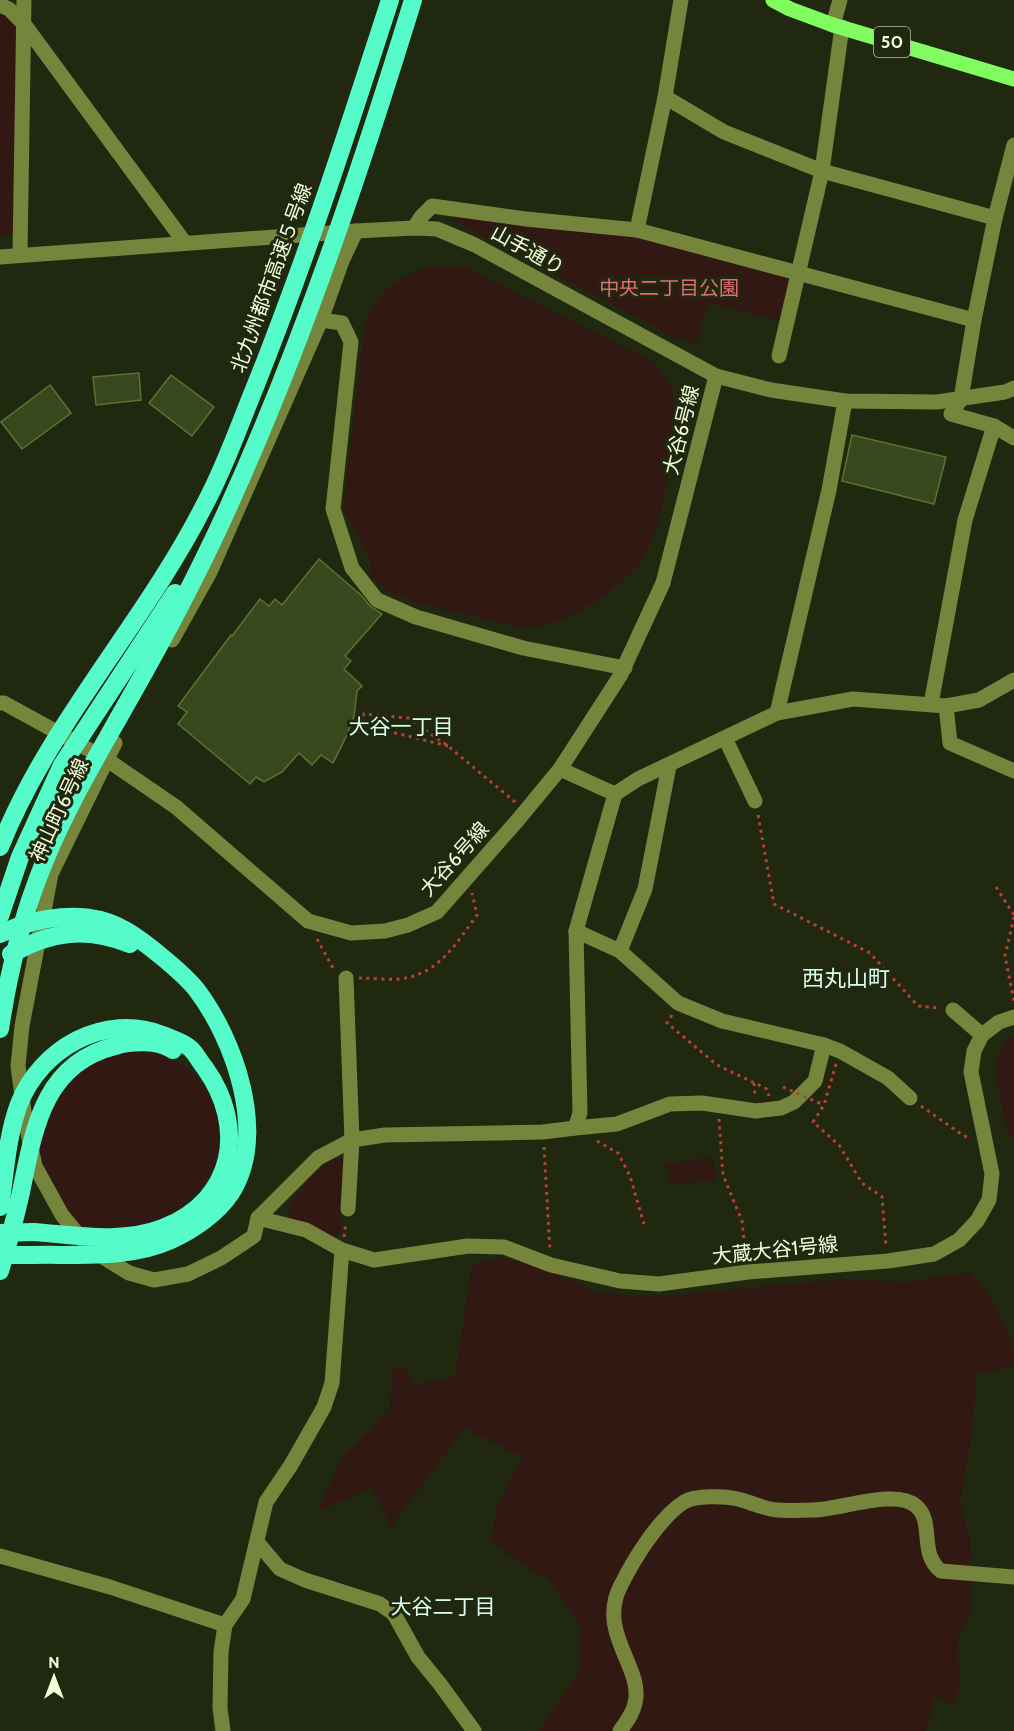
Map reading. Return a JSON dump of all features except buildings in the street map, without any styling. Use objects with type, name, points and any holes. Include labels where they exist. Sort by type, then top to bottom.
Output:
[{"type":"highway","name":"北九州都市高速５号線","points":[[0,847],[30,780],[64,724],[172,562],[206,504],[267,357],[339,160],[390,0]]},
{"type":"highway","points":[[0,1029],[12,962],[25,915],[56,833],[165,636],[227,510],[308,310],[385,92],[413,0]]},
{"type":"highway","points":[[0,916],[20,857],[62,765],[186,577],[227,510]]},
{"type":"highway","points":[[0,934],[53,917],[75,916],[122,928],[160,957],[195,989],[230,1049],[241,1081],[247,1119],[246,1146],[241,1172],[231,1193],[215,1211],[170,1241],[125,1252],[0,1255]]},
{"type":"highway","points":[[0,963],[29,943],[52,936],[74,933],[114,938],[160,957]]},
{"type":"highway","points":[[0,1207],[19,1105],[40,1069],[65,1047],[88,1034],[116,1028],[151,1030],[191,1049],[213,1079],[225,1107],[230,1133],[225,1165],[218,1183],[207,1200],[181,1220],[162,1229],[119,1238],[33,1232],[0,1233]]},
{"type":"highway","points":[[0,1271],[35,1130],[43,1107],[56,1084],[73,1064],[95,1051],[119,1044],[143,1042],[170,1047],[213,1079]]},
{"type":"main road","name":"50","points":[[773,0],[790,9],[837,26],[1013,75]]},
{"type":"street","points":[[20,255],[24,0]]},
{"type":"street","points":[[637,230],[665,97],[681,0]]},
{"type":"street","points":[[779,356],[822,171],[840,0]]},
{"type":"street","points":[[0,5],[9,9],[24,24],[185,243]]},
{"type":"street","points":[[665,97],[724,132],[822,171],[995,218]]},
{"type":"street","points":[[1014,145],[995,218],[974,320],[962,399],[951,414],[994,426],[1014,438]]},
{"type":"street","points":[[414,228],[421,216],[432,206],[556,223],[637,230],[974,320]]},
{"type":"street","name":"山手通り","points":[[0,257],[356,231],[437,229],[475,245],[716,376],[771,390],[845,401],[937,402],[1005,392],[1014,388]]},
{"type":"street","name":"神山町6号線","points":[[356,231],[342,261],[321,320],[210,572],[106,759],[51,874],[22,1026],[18,1066],[25,1119],[35,1166],[62,1215],[90,1249],[129,1274],[154,1280],[188,1274],[221,1258],[254,1236],[258,1218],[318,1158],[352,1140],[385,1135],[543,1132],[617,1124],[670,1104],[702,1103],[756,1111],[781,1108],[794,1102],[815,1081],[824,1045]]},
{"type":"street","points":[[321,320],[342,322],[351,342],[333,509],[351,568],[377,600],[416,617],[523,648],[625,668]]},
{"type":"street","name":"大谷6号線","points":[[0,703],[4,703],[106,759],[176,807],[308,921],[351,933],[385,931],[408,925],[437,912],[560,769],[625,668],[663,583],[716,376]]},
{"type":"street","points":[[777,713],[829,490],[845,401]]},
{"type":"street","points":[[994,426],[964,520],[939,705],[950,743],[1014,771]]},
{"type":"street","points":[[575,1128],[580,1113],[576,931],[615,794],[638,779],[777,713],[853,699],[939,705],[979,700],[1014,680]]},
{"type":"street","points":[[725,738],[755,801]]},
{"type":"street","points":[[620,951],[645,889],[669,766]]},
{"type":"street","points":[[560,769],[615,794]]},
{"type":"street","points":[[576,931],[620,951],[678,1003],[722,1021],[824,1045],[840,1051],[888,1078],[910,1098]]},
{"type":"street","points":[[346,978],[352,1140],[348,1209]]},
{"type":"street","points":[[953,1010],[982,1035],[999,1022],[1014,1017]]},
{"type":"street","name":"大蔵大谷1号線","points":[[342,1250],[374,1260],[468,1246],[504,1247],[551,1265],[620,1281],[659,1284],[748,1272],[888,1261],[934,1254],[959,1240],[977,1221],[989,1200],[992,1174],[971,1072],[974,1051],[982,1035]]},
{"type":"street","points":[[223,1731],[220,1708],[220,1652],[225,1625],[243,1599],[266,1502],[291,1465],[324,1407],[332,1383],[342,1250],[306,1230],[258,1218]]},
{"type":"street","points":[[620,1731],[630,1718],[636,1702],[635,1683],[615,1631],[615,1605],[620,1587],[659,1524],[684,1502],[697,1497],[734,1498],[775,1510],[826,1510],[880,1499],[901,1500],[915,1504],[923,1513],[928,1553],[933,1564],[941,1571],[1014,1577]]},
{"type":"street","points":[[258,1543],[280,1569],[305,1580],[380,1604],[394,1614],[418,1657],[474,1731]]},
{"type":"street","points":[[0,1556],[110,1587],[225,1625]]},
{"type":"path","points":[[448,746],[387,731],[355,732],[364,714],[408,718],[448,746],[525,812]]},
{"type":"path","points":[[755,801],[774,904],[870,952],[918,1006],[953,1010]]},
{"type":"path","points":[[996,887],[1014,916],[1005,956],[1014,1001]]},
{"type":"path","points":[[319,943],[334,971],[346,978],[405,979],[432,969],[450,952],[477,915]]},
{"type":"path","points":[[678,1003],[667,1023],[717,1065],[767,1089],[769,1096],[780,1097],[783,1087],[824,1105]]},
{"type":"path","points":[[840,1051],[824,1105],[813,1122],[839,1145],[862,1184],[882,1197],[888,1261]]},
{"type":"path","points":[[910,1098],[964,1136],[986,1142]]},
{"type":"path","points":[[718,1107],[723,1175],[742,1221],[748,1272]]},
{"type":"path","points":[[575,1128],[618,1153],[630,1176],[644,1224]]},
{"type":"path","points":[[543,1132],[551,1265]]},
{"type":"path","points":[[342,1250],[348,1209]]},
{"type":"green space","points":[[0,14],[14,23],[17,42],[13,234],[0,235]]},
{"type":"green space","name":"中央二丁目公園","points":[[447,217],[635,236],[791,278],[780,321],[708,302],[696,344],[671,336]]},
{"type":"green space","points":[[429,266],[465,267],[655,363],[672,389],[680,420],[660,515],[652,541],[638,566],[606,595],[578,612],[550,624],[521,628],[415,602],[393,594],[369,576],[371,561],[343,508],[365,324],[383,294],[407,276]]},
{"type":"green space","points":[[1014,1035],[1014,1138],[1007,1129],[996,1078],[998,1054],[1005,1041]]},
{"type":"green space","points":[[122,1051],[154,1052],[183,1065],[194,1073],[214,1105],[221,1131],[218,1161],[201,1188],[175,1212],[141,1227],[112,1231],[75,1223],[36,1156],[56,1101],[72,1077],[96,1060]]},
{"type":"green space","points":[[334,1157],[344,1159],[341,1229],[336,1237],[289,1218],[290,1203],[310,1178]]},
{"type":"green space","points":[[713,1157],[716,1180],[670,1185],[666,1164]]},
{"type":"green space","points":[[500,1257],[541,1268],[603,1294],[665,1296],[842,1279],[908,1282],[971,1272],[1006,1327],[1013,1352],[1014,1366],[977,1374],[972,1432],[960,1501],[970,1540],[971,1613],[958,1638],[959,1688],[954,1706],[935,1695],[926,1731],[539,1731],[579,1672],[579,1625],[550,1582],[491,1542],[497,1506],[523,1457],[464,1428],[391,1527],[372,1487],[317,1512],[341,1460],[390,1407],[393,1366],[407,1370],[416,1385],[455,1377],[472,1264]]},
{"type":"district","name":"大谷一丁目","points":[[401,727]]},
{"type":"district","name":"西丸山町","points":[[846,978]]},
{"type":"district","name":"大谷二丁目","points":[[443,1607]]}]
